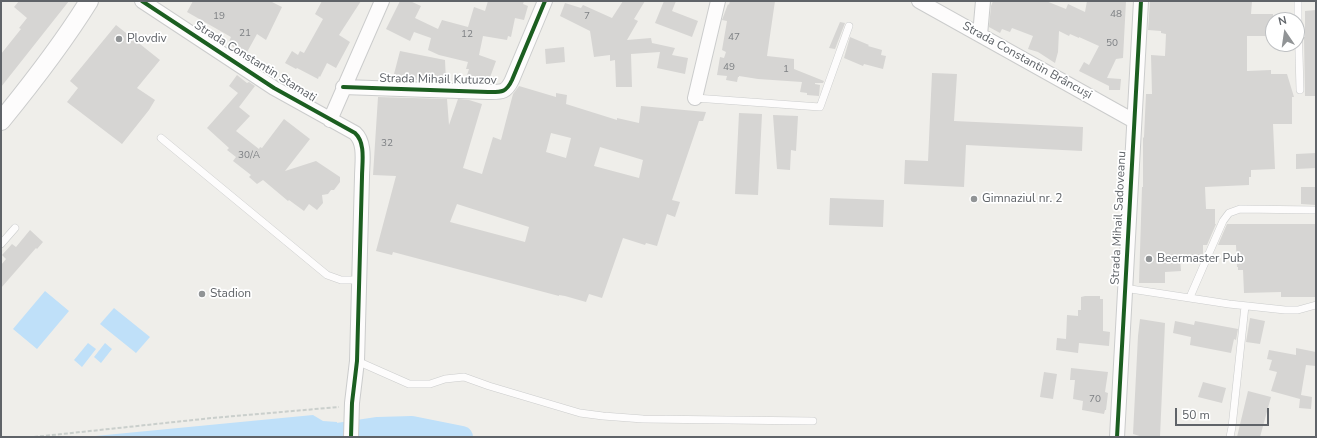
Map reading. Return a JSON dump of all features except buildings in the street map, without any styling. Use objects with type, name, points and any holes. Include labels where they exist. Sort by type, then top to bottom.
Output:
[{"type":"street","points":[[1,121],[42,69],[76,22],[88,1]]},
{"type":"street","name":"Strada Constantin Stamati","points":[[142,1],[274,88],[330,120],[346,127],[358,136],[361,143],[362,153],[358,280]]},
{"type":"street","points":[[330,120],[382,1]]},
{"type":"street","name":"Strada Mihail Kutuzov","points":[[343,88],[488,92],[505,90],[509,87],[545,1]]},
{"type":"street","points":[[695,98],[718,1]]},
{"type":"street","name":"Strada Constantin Brâncuși","points":[[920,1],[1134,121]]},
{"type":"street","points":[[980,35],[983,1]]},
{"type":"street","name":"Strada Mihail Sadoveanu","points":[[1117,437],[1124,288],[1141,1]]},
{"type":"street","points":[[351,437],[351,411],[357,361],[358,280]]},
{"type":"lane","points":[[1298,1],[1300,90]]},
{"type":"lane","points":[[695,98],[820,107],[849,26]]},
{"type":"lane","points":[[161,138],[327,275],[341,280],[358,280]]},
{"type":"lane","points":[[1190,297],[1223,221],[1229,213],[1240,209],[1316,210]]},
{"type":"lane","points":[[1,244],[15,228]]},
{"type":"lane","points":[[1124,288],[1245,306],[1285,310],[1298,310],[1316,305]]},
{"type":"lane","points":[[1230,437],[1245,306]]},
{"type":"lane","points":[[357,361],[409,384],[430,384],[445,379],[464,377],[572,411],[595,415],[643,419],[813,421]]},
{"type":"path","points":[[34,437],[212,418],[351,411]]},
{"type":"water","points":[[45,291],[69,311],[37,349],[13,329]]},
{"type":"water","points":[[114,308],[150,337],[136,353],[100,324]]},
{"type":"water","points":[[88,343],[96,349],[82,367],[74,360]]},
{"type":"water","points":[[105,343],[112,349],[101,363],[94,357]]},
{"type":"water","points":[[313,415],[323,421],[337,422],[338,437],[85,437]]},
{"type":"waterway","points":[[335,437],[338,434],[378,428],[412,427],[462,437]]},
{"type":"cycle path","points":[[142,1],[274,88],[355,133],[361,142],[363,160],[357,361],[352,403],[351,437]]},
{"type":"cycle path","points":[[343,87],[488,92],[503,91],[508,87],[512,80],[545,1]]},
{"type":"cycle path","points":[[1117,437],[1141,1]]},
{"type":"place","name":"Plovdiv","points":[[119,39]]},
{"type":"place","name":"Gimnaziul nr. 2","points":[[974,199]]},
{"type":"place","name":"Beermaster Pub","points":[[1149,259]]},
{"type":"place","name":"Stadion","points":[[202,294]]}]
